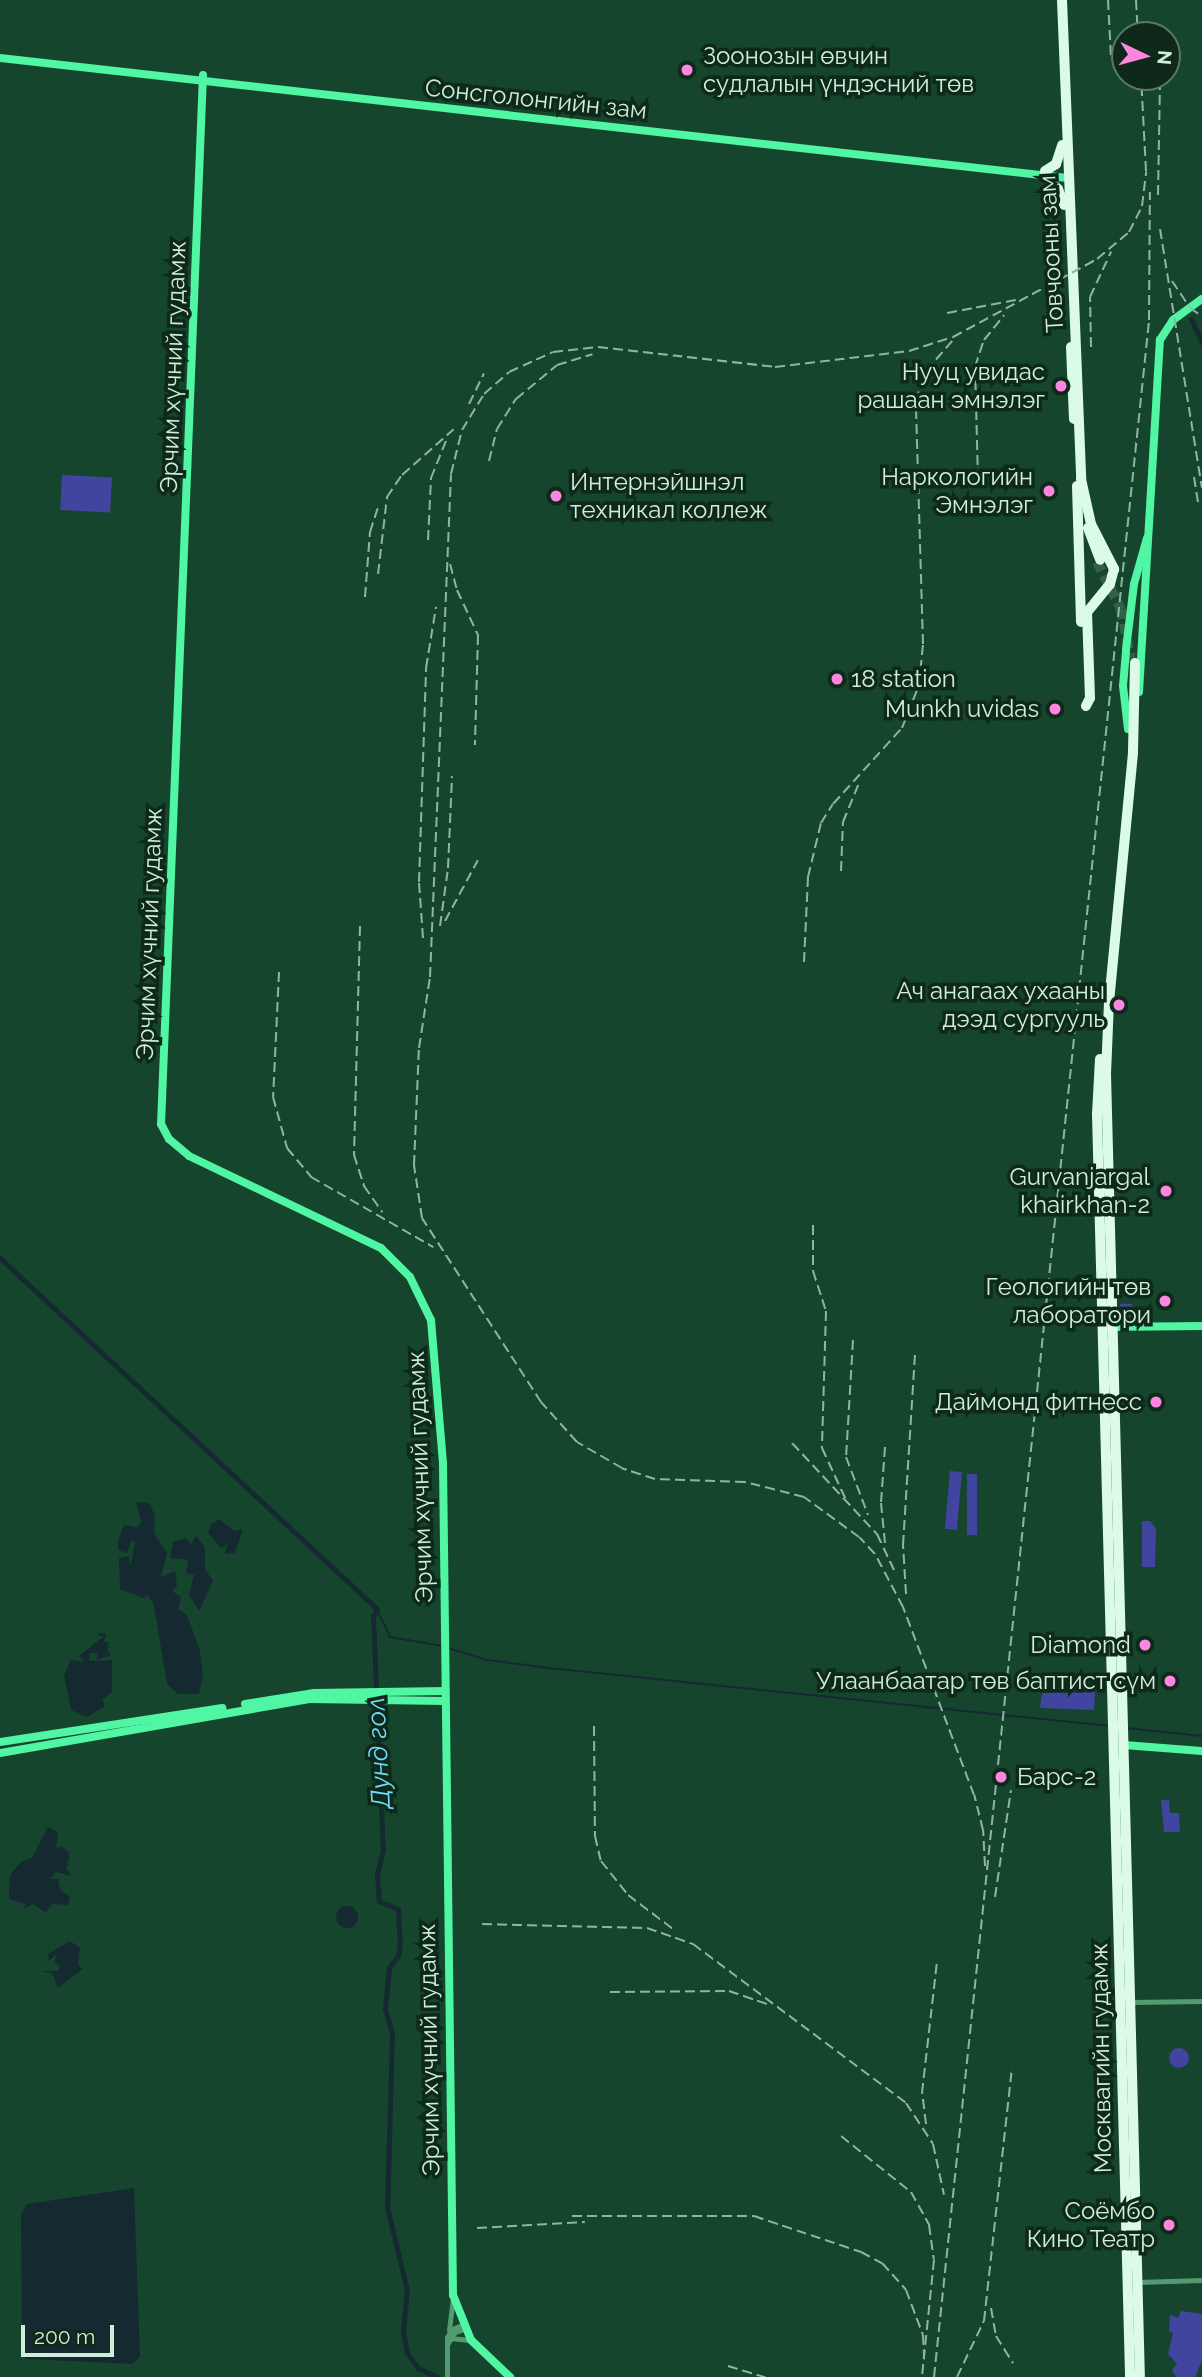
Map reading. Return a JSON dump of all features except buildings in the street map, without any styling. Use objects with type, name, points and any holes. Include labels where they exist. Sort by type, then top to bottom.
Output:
[{"type":"highway","name":"Товчооны зам","points":[[1060,0],[1064,205],[1081,503],[1114,569],[1110,584],[1087,612],[1088,702],[1081,503],[1065,175],[1060,0]]},
{"type":"highway","points":[[1062,145],[1056,164],[1045,174],[1058,188],[1064,205]]},
{"type":"highway","points":[[1081,503],[1099,561]]},
{"type":"highway","points":[[1113,1537],[1115,1374],[1108,1329],[1103,1061],[1134,664]]},
{"type":"highway","points":[[1108,1329],[1103,1374],[1113,1537]]},
{"type":"highway","points":[[1103,1374],[1108,1369],[1115,1374]]},
{"type":"highway","name":"Москвагийн гудамж","points":[[1113,1537],[1135,2356],[1140,2377]]},
{"type":"highway","name":"Москвагийн гудамж","points":[[1124,1940],[1131,2003],[1129,2138],[1138,2281],[1135,2356],[1130,2377]]},
{"type":"main road","name":"Сонсголонгийн зам","points":[[0,55],[180,78],[203,78],[1065,175]]},
{"type":"main road","name":"Сонсголонгийн зам","points":[[0,55],[1045,174]]},
{"type":"main road","points":[[180,78],[196,87],[203,102]]},
{"type":"main road","name":"Эрчим хүчний гудамж","points":[[203,78],[161,1124],[169,1139],[188,1156],[375,1244],[401,1265],[423,1298],[434,1334],[441,1410],[453,2295],[463,2327],[471,2340],[510,2377]]},
{"type":"main road","points":[[203,102],[207,90],[223,82]]},
{"type":"main road","points":[[1130,736],[1148,573],[1160,340],[1169,324],[1202,299]]},
{"type":"main road","points":[[1130,736],[1123,686],[1134,584],[1149,531]]},
{"type":"main road","points":[[1138,570],[1142,576],[1148,573]]},
{"type":"main road","points":[[1134,584],[1141,580],[1147,586]]},
{"type":"main road","points":[[1108,1329],[1202,1327]]},
{"type":"main road","points":[[1,1748],[24,1749],[271,1704],[366,1694]]},
{"type":"main road","points":[[1,1748],[23,1738],[271,1699],[366,1694],[445,1696]]},
{"type":"main road","points":[[23,1738],[19,1745],[24,1749]]},
{"type":"main road","points":[[1120,1741],[1202,1751]]},
{"type":"street","points":[[1131,2003],[1202,2001]]},
{"type":"street","points":[[1138,2281],[1202,2280]]},
{"type":"street","points":[[447,2377],[447,2346],[453,2295]]},
{"type":"street","points":[[449,2336],[463,2327]]},
{"type":"street","points":[[449,2336],[471,2340]]},
{"type":"shaded area","points":[[62,475],[112,478],[110,513],[60,510]]},
{"type":"shaded area","points":[[1120,1304],[1132,1304],[1132,1323],[1120,1318]]},
{"type":"shaded area","points":[[950,1471],[962,1472],[957,1530],[945,1529]]},
{"type":"shaded area","points":[[967,1474],[977,1474],[977,1535],[967,1535]]},
{"type":"shaded area","points":[[1142,1521],[1150,1521],[1156,1529],[1155,1567],[1142,1567]]},
{"type":"shaded area","points":[[1095,1692],[1094,1710],[1040,1708],[1042,1693]]},
{"type":"shaded area","points":[[1161,1800],[1169,1800],[1170,1813],[1179,1813],[1180,1832],[1164,1832]]},
{"type":"shaded area","points":[[1179,2048],[1186,2051],[1189,2058],[1186,2065],[1179,2068],[1172,2065],[1169,2058],[1172,2051]]},
{"type":"shaded area","points":[[1181,2311],[1202,2314],[1202,2360],[1195,2377],[1176,2377],[1172,2370],[1177,2364],[1168,2354],[1173,2333],[1169,2332],[1170,2315],[1178,2318]]},
{"type":"water","points":[[136,1502],[149,1503],[155,1515],[154,1533],[167,1553],[161,1577],[175,1571],[177,1586],[172,1591],[181,1597],[178,1609],[187,1615],[200,1651],[203,1675],[199,1694],[178,1694],[167,1684],[154,1606],[148,1595],[143,1598],[120,1589],[119,1558],[129,1556],[130,1567],[135,1543],[132,1540],[127,1553],[118,1550],[118,1541],[124,1525],[137,1527],[141,1522]]},
{"type":"water","points":[[219,1519],[235,1531],[243,1529],[235,1553],[225,1554],[227,1544],[221,1548],[208,1533],[210,1525]]},
{"type":"water","points":[[196,1536],[205,1547],[205,1569],[213,1581],[199,1611],[189,1595],[194,1575],[186,1573],[188,1560],[170,1558],[173,1542],[186,1538],[191,1544]]},
{"type":"water","points":[[100,1633],[106,1634],[104,1642],[109,1643],[106,1647],[110,1646],[107,1650],[111,1655],[96,1660],[98,1653],[90,1653],[89,1661],[112,1660],[112,1692],[102,1700],[105,1706],[87,1717],[71,1710],[64,1675],[71,1660],[85,1662],[79,1656],[104,1636],[98,1636]]},
{"type":"water","points":[[48,1827],[58,1832],[56,1848],[62,1846],[69,1852],[69,1861],[64,1863],[69,1863],[66,1869],[71,1876],[56,1872],[50,1879],[58,1879],[60,1890],[70,1897],[68,1905],[52,1904],[46,1913],[33,1904],[24,1909],[25,1904],[9,1899],[9,1891],[10,1875],[22,1861],[32,1858]]},
{"type":"water","points":[[347,1906],[355,1909],[358,1917],[355,1925],[347,1928],[339,1925],[336,1917],[339,1909]]},
{"type":"water","points":[[70,1941],[80,1948],[78,1965],[83,1969],[58,1988],[52,1973],[40,1971],[58,1971],[60,1966],[54,1962],[57,1954],[49,1961],[48,1954]]},
{"type":"water","points":[[134,2188],[140,2357],[133,2364],[26,2359],[22,2355],[21,2214],[27,2204]]},
{"type":"waterway","points":[[1191,319],[1202,343]]},
{"type":"waterway","name":"Дунд гол","points":[[0,1258],[377,1609],[373,1616],[383,1850],[377,1874],[379,1901],[398,1909],[400,1942],[398,1956],[389,1967],[385,2009],[392,2033],[387,2207],[407,2290],[403,2331],[407,2353],[418,2368],[437,2377]]},
{"type":"waterway","points":[[377,1609],[390,1637],[443,1646]]},
{"type":"waterway","points":[[448,1648],[487,1660],[549,1668],[1110,1726]]},
{"type":"waterway","points":[[1126,1728],[1202,1736]]},
{"type":"tunnel","points":[[1097,562],[1121,609],[1132,665]]},
{"type":"railway","points":[[1108,0],[1111,57]]},
{"type":"railway","points":[[1136,0],[1137,21]]},
{"type":"railway","points":[[985,1866],[983,1830],[974,1795],[903,1607],[875,1554],[859,1537],[804,1497],[745,1482],[655,1479],[622,1468],[577,1442],[541,1402],[422,1218],[414,1165],[419,1048],[430,977],[451,474],[462,430],[484,394],[509,372],[553,352],[598,347],[775,367],[909,351],[953,337],[1097,259],[1129,232],[1142,206],[1146,171],[1142,91]]},
{"type":"railway","points":[[1158,195],[1160,91]]},
{"type":"railway","points":[[934,2377],[1149,320],[1150,192]]},
{"type":"railway","points":[[1160,229],[1202,488]]},
{"type":"railway","points":[[1091,347],[1090,297],[1111,252]]},
{"type":"railway","points":[[1172,281],[1190,308],[1202,316]]},
{"type":"railway","points":[[947,313],[1016,300]]},
{"type":"railway","points":[[978,480],[975,367],[984,340],[1004,315]]},
{"type":"railway","points":[[804,962],[808,877],[821,823],[833,804],[902,728],[919,685],[923,644],[916,401],[926,371],[952,341]]},
{"type":"railway","points":[[489,461],[497,429],[516,399],[557,365],[592,354]]},
{"type":"railway","points":[[469,404],[484,373]]},
{"type":"railway","points":[[378,574],[387,497],[402,475],[454,429]]},
{"type":"railway","points":[[428,540],[431,478],[446,441]]},
{"type":"railway","points":[[1194,477],[1199,507]]},
{"type":"railway","points":[[365,597],[370,532],[378,508]]},
{"type":"railway","points":[[450,564],[457,590],[478,635],[475,745]]},
{"type":"railway","points":[[423,938],[419,882],[426,668],[436,607]]},
{"type":"railway","points":[[440,926],[448,868],[452,776]]},
{"type":"railway","points":[[841,871],[843,822],[859,783]]},
{"type":"railway","points":[[445,921],[478,860]]},
{"type":"railway","points":[[360,926],[354,1155],[364,1186],[382,1212]]},
{"type":"railway","points":[[279,972],[273,1097],[287,1148],[311,1177],[433,1247]]},
{"type":"railway","points":[[813,1225],[813,1271],[826,1311],[822,1448],[846,1500]]},
{"type":"railway","points":[[853,1340],[846,1457],[868,1515]]},
{"type":"railway","points":[[906,1594],[903,1545],[915,1352]]},
{"type":"railway","points":[[792,1443],[877,1534],[895,1572]]},
{"type":"railway","points":[[885,1447],[881,1503],[885,1543]]},
{"type":"railway","points":[[594,1726],[595,1836],[601,1861],[628,1895],[673,1929]]},
{"type":"railway","points":[[995,1897],[1011,1790]]},
{"type":"railway","points":[[482,1924],[647,1928],[693,1944],[906,2103],[933,2144],[944,2195]]},
{"type":"railway","points":[[926,2124],[922,2093],[937,1961]]},
{"type":"railway","points":[[610,1992],[729,1991],[767,2004]]},
{"type":"railway","points":[[957,2377],[984,2321],[1012,2068]]},
{"type":"railway","points":[[841,2136],[911,2192],[929,2225],[934,2260],[922,2377]]},
{"type":"railway","points":[[572,2216],[754,2216],[861,2252],[882,2263],[906,2290],[923,2335],[924,2356]]},
{"type":"railway","points":[[477,2228],[585,2222]]},
{"type":"railway","points":[[991,2308],[996,2336],[1013,2363]]},
{"type":"railway","points":[[728,2366],[765,2377]]},
{"type":"place","name":"Зоонозын өвчин судлалын үндэсний төв","points":[[687,70]]},
{"type":"place","name":"Нууц увидас рашаан эмнэлэг","points":[[1061,386]]},
{"type":"place","name":"Наркологийн Эмнэлэг","points":[[1049,491]]},
{"type":"place","name":"Интернэйшнэл техникал коллеж","points":[[556,496]]},
{"type":"place","name":"18 station","points":[[837,679]]},
{"type":"place","name":"Munkh uvidas","points":[[1055,709]]},
{"type":"place","name":"Ач анагаах ухааны дээд сургууль","points":[[1119,1005]]},
{"type":"place","name":"Gurvanjargal khairkhan-2","points":[[1166,1191]]},
{"type":"place","name":"Геологийн төв лаборатори","points":[[1165,1301]]},
{"type":"place","name":"Даймонд фитнесс","points":[[1156,1402]]},
{"type":"place","name":"Diamond","points":[[1145,1645]]},
{"type":"place","name":"Улаанбаатар төв баптист сүм","points":[[1170,1681]]},
{"type":"place","name":"Барс-2","points":[[1001,1777]]},
{"type":"place","name":"Соёмбо Кино Театр","points":[[1169,2225]]}]
